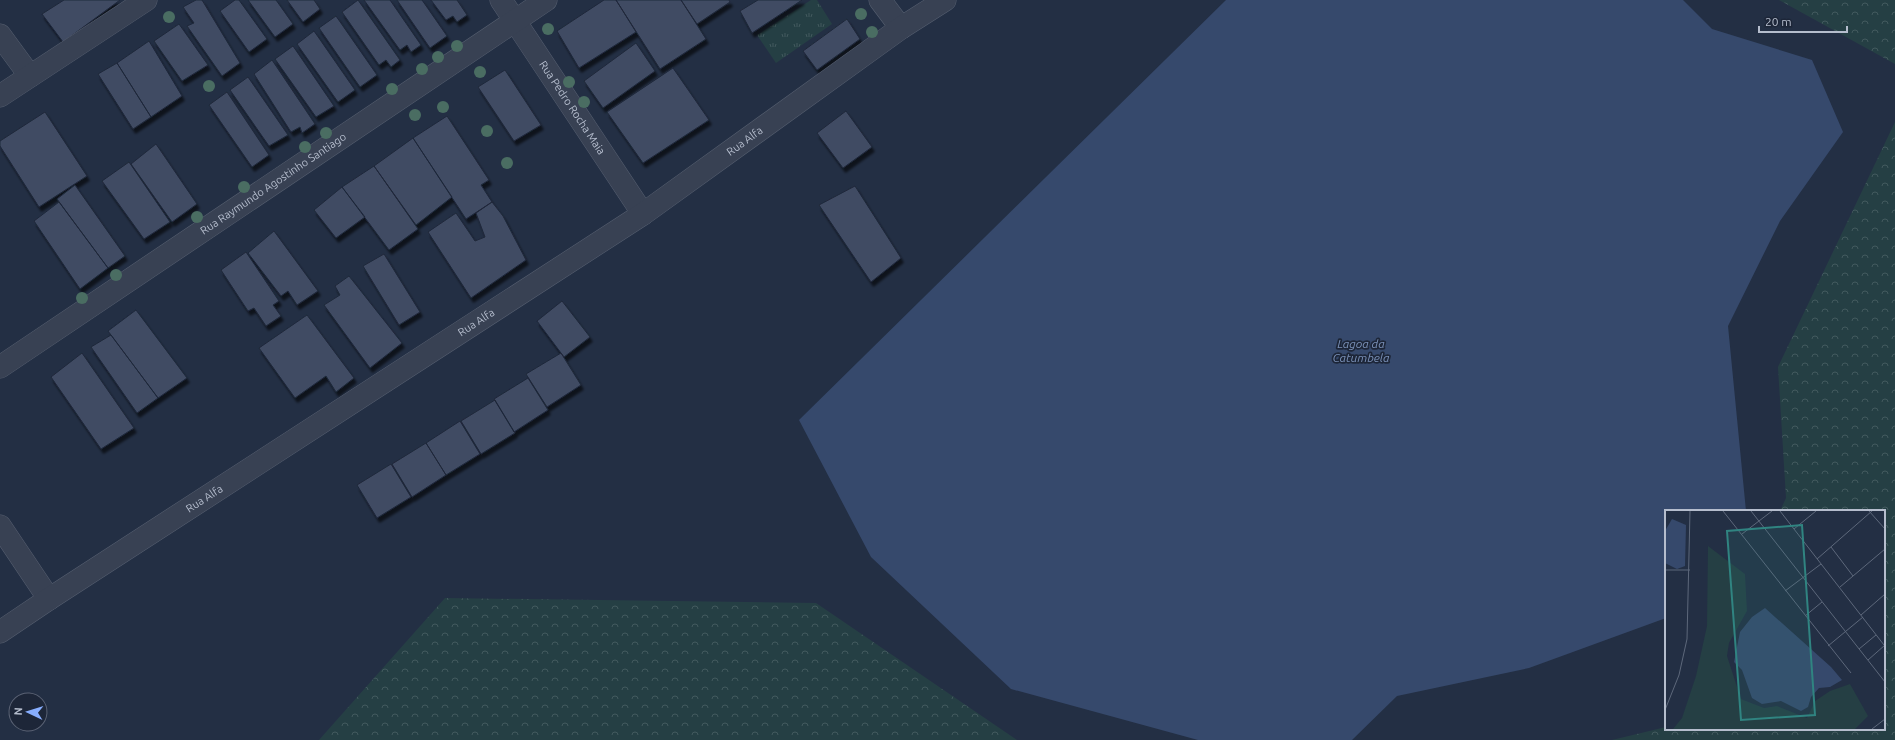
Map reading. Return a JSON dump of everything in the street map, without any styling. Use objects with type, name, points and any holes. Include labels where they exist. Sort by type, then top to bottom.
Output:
[{"type":"street","points":[[0,96],[146,0]]},
{"type":"street","name":"Rua Pedro Rocha Maia","points":[[501,0],[643,214]]},
{"type":"street","name":"Rua Raymundo Agostinho Santiago","points":[[0,367],[514,20],[546,0]]},
{"type":"street","points":[[880,0],[901,28]]},
{"type":"street","name":"Rua Alfa","points":[[0,632],[643,214],[901,28],[945,0]]},
{"type":"street","points":[[0,35],[30,76]]},
{"type":"street","points":[[0,526],[49,599]]},
{"type":"green space","points":[[811,0],[817,0],[832,24],[776,63],[757,35]]},
{"type":"green space","points":[[1779,0],[1895,0],[1895,64]]},
{"type":"green space","points":[[1895,122],[1895,740],[1612,740],[1665,727],[1665,730],[1885,730],[1885,510],[1780,510],[1786,498],[1778,367]]},
{"type":"green space","points":[[445,598],[816,603],[1017,740],[319,740]]},
{"type":"water","name":"Lagoa da Catumbela","points":[[1226,0],[1683,0],[1712,29],[1812,60],[1843,132],[1780,221],[1728,326],[1746,510],[1665,510],[1665,618],[1529,668],[1397,696],[1352,740],[1198,740],[1011,689],[871,557],[799,420]]},
{"type":"building","points":[[64,0],[120,0],[63,42],[42,14]]},
{"type":"building","points":[[196,0],[202,0],[240,63],[222,76],[187,26],[194,23],[183,7]]},
{"type":"building","points":[[235,0],[239,0],[267,39],[249,52],[220,11]]},
{"type":"building","points":[[248,0],[276,0],[293,24],[275,37]]},
{"type":"building","points":[[287,0],[314,0],[320,9],[303,22]]},
{"type":"building","points":[[358,0],[400,60],[391,67],[386,60],[379,65],[342,12]]},
{"type":"building","points":[[364,0],[390,0],[421,45],[411,52],[407,45],[400,50]]},
{"type":"building","points":[[397,0],[422,0],[447,36],[430,48]]},
{"type":"building","points":[[431,0],[457,0],[467,15],[457,22],[453,16],[446,20]]},
{"type":"building","points":[[604,0],[616,0],[636,32],[579,68],[557,31]]},
{"type":"building","points":[[616,0],[681,0],[706,39],[660,69]]},
{"type":"building","points":[[681,0],[729,0],[730,2],[697,24]]},
{"type":"building","points":[[758,0],[802,0],[752,33],[740,11]]},
{"type":"building","points":[[336,16],[377,75],[360,87],[319,28]]},
{"type":"building","points":[[847,19],[860,39],[817,70],[803,51]]},
{"type":"building","points":[[179,24],[208,65],[182,81],[154,41]]},
{"type":"building","points":[[314,31],[355,90],[338,102],[297,44]]},
{"type":"building","points":[[149,41],[182,96],[151,117],[117,63]]},
{"type":"building","points":[[636,43],[655,71],[603,108],[584,81]]},
{"type":"building","points":[[293,46],[334,106],[316,117],[275,59]]},
{"type":"building","points":[[272,60],[315,124],[302,133],[300,127],[291,132],[254,74]]},
{"type":"building","points":[[117,63],[151,117],[133,129],[98,74]]},
{"type":"building","points":[[673,68],[709,120],[643,163],[607,112]]},
{"type":"building","points":[[505,70],[541,125],[514,141],[478,87]]},
{"type":"building","points":[[248,77],[288,135],[269,146],[230,90]]},
{"type":"building","points":[[227,92],[269,155],[252,167],[209,105]]},
{"type":"building","points":[[846,111],[872,147],[843,168],[817,133]]},
{"type":"building","points":[[45,112],[87,176],[39,207],[0,146],[0,141]]},
{"type":"building","points":[[447,116],[489,180],[481,185],[492,202],[466,219],[413,138]]},
{"type":"building","points":[[413,138],[452,197],[416,225],[374,166]]},
{"type":"building","points":[[156,144],[197,204],[172,222],[131,164]]},
{"type":"building","points":[[129,162],[170,222],[144,239],[102,181]]},
{"type":"building","points":[[374,166],[418,229],[389,250],[342,187]]},
{"type":"building","points":[[75,185],[125,256],[108,268],[57,199]]},
{"type":"building","points":[[855,186],[901,258],[871,282],[819,205]]},
{"type":"building","points":[[342,187],[365,217],[336,238],[314,210]]},
{"type":"building","points":[[59,202],[108,268],[80,289],[34,221]]},
{"type":"building","points":[[492,202],[503,216],[526,260],[471,298],[428,232],[456,213],[475,241],[485,237],[476,213]]},
{"type":"building","points":[[274,231],[318,291],[297,305],[288,291],[281,296],[248,253]]},
{"type":"building","points":[[246,252],[279,301],[273,305],[281,316],[266,326],[254,308],[248,311],[221,270]]},
{"type":"building","points":[[384,254],[420,312],[399,325],[363,266]]},
{"type":"building","points":[[349,276],[402,343],[370,368],[324,305],[340,295],[335,286]]},
{"type":"building","points":[[562,301],[590,337],[564,357],[537,321]]},
{"type":"building","points":[[136,310],[187,378],[158,398],[108,331]]},
{"type":"building","points":[[307,315],[354,378],[336,392],[326,376],[295,398],[259,348]]},
{"type":"building","points":[[111,335],[158,398],[137,413],[91,347]]},
{"type":"building","points":[[82,353],[134,428],[101,449],[51,377]]},
{"type":"building","points":[[561,353],[581,385],[547,407],[526,374]]},
{"type":"building","points":[[528,378],[548,410],[514,432],[494,399]]},
{"type":"building","points":[[495,400],[515,433],[481,454],[461,421]]},
{"type":"building","points":[[460,421],[480,454],[446,475],[426,443]]},
{"type":"building","points":[[426,443],[446,475],[412,497],[392,464]]},
{"type":"building","points":[[391,464],[411,497],[377,518],[357,485]]}]
